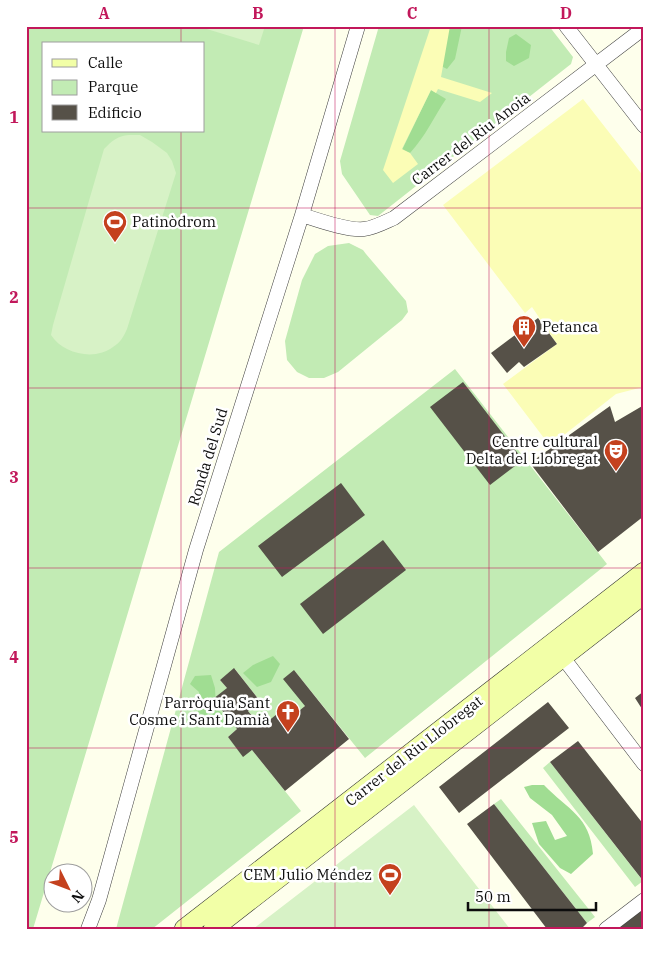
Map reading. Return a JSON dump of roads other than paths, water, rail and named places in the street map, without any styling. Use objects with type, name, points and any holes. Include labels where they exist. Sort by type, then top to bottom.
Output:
[{"type":"street","name":"Ronda del Sud","points":[[88,929],[99,900],[196,550],[302,215],[358,26]]},
{"type":"street","points":[[566,26],[644,126]]},
{"type":"street","name":"Carrer del Riu Anoia","points":[[302,215],[337,225],[364,229],[394,218],[644,28]]},
{"type":"street","name":"Carrer del Riu Llobregat","points":[[213,929],[557,650],[644,572]]},
{"type":"street","name":"Carrer del Riu Llobregat","points":[[184,929],[557,650],[644,594]]},
{"type":"street","points":[[557,650],[644,764]]},
{"type":"street","name":"Ronda del Sud","points":[[95,929],[99,900]]},
{"type":"street","points":[[606,929],[644,900]]},
{"type":"place","name":"Patinòdrom","points":[[115,243]]},
{"type":"place","name":"Petanca","points":[[524,348]]},
{"type":"place","name":"Centre cultural Delta del Llobregat","points":[[616,472]]},
{"type":"place","name":"Parròquia Sant Cosme i Sant Damià","points":[[288,733]]},
{"type":"place","name":"CEM Julio Méndez","points":[[390,896]]}]
